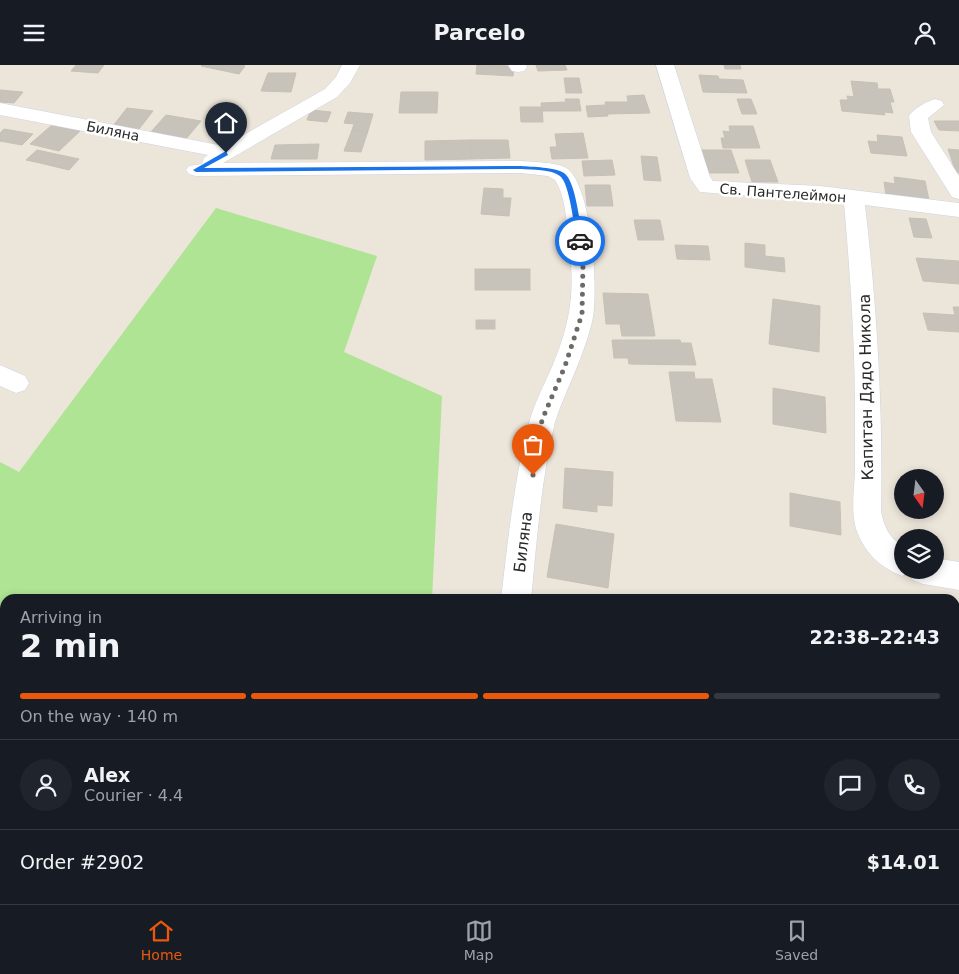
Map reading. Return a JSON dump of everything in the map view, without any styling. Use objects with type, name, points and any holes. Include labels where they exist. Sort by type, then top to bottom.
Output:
[{"type":"street","points":[[226,153],[331,93],[344,79],[352,65]]},
{"type":"street","name":"Св. Пантелеймон","points":[[665,65],[700,179],[707,187],[820,193],[959,210]]},
{"type":"street","points":[[935,105],[918,116],[921,132],[959,192]]},
{"type":"street","name":"Биляна","points":[[0,109],[226,153]]},
{"type":"street","name":"Биляна","points":[[226,153],[196,170],[521,167],[545,170],[562,175],[569,184],[583,264],[582,314],[565,366],[542,420],[527,511],[517,594]]},
{"type":"street","name":"Капитан Дядо Никола","points":[[854,198],[864,287],[869,392],[867,511],[870,530],[882,548],[894,556]]},
{"type":"street","points":[[944,574],[959,576]]},
{"type":"green space","points":[[216,208],[377,256],[344,352],[442,396],[432,594],[0,594],[0,462],[19,472]]},
{"type":"building","points":[[76,65],[104,65],[98,73],[71,71]]},
{"type":"building","points":[[477,65],[514,66],[513,76],[476,74]]},
{"type":"building","points":[[536,65],[565,65],[567,70],[538,71]]},
{"type":"building","points":[[724,65],[740,65],[741,69],[725,69]]},
{"type":"building","points":[[201,66],[245,66],[239,74]]},
{"type":"building","points":[[268,73],[296,73],[291,92],[261,91]]},
{"type":"building","points":[[699,75],[718,76],[719,79],[743,80],[747,93],[703,92]]},
{"type":"building","points":[[564,78],[579,78],[582,93],[566,93]]},
{"type":"building","points":[[851,81],[877,83],[878,89],[890,89],[894,102],[890,102],[893,113],[884,112],[885,115],[842,111],[840,100],[848,100],[847,96],[854,97]]},
{"type":"building","points":[[0,90],[23,92],[14,103],[0,102]]},
{"type":"building","points":[[401,92],[438,92],[437,113],[399,113]]},
{"type":"building","points":[[644,95],[650,113],[608,114],[605,102],[628,102],[627,96]]},
{"type":"building","points":[[565,99],[579,99],[581,111],[542,111],[541,103],[566,102]]},
{"type":"building","points":[[737,99],[751,99],[757,114],[742,114]]},
{"type":"building","points":[[605,105],[608,116],[588,117],[586,106]]},
{"type":"building","points":[[520,107],[542,107],[543,122],[521,122]]},
{"type":"building","points":[[127,108],[153,111],[139,129],[113,126]]},
{"type":"building","points":[[311,110],[331,112],[327,122],[307,120]]},
{"type":"building","points":[[348,112],[373,114],[368,131],[352,130],[354,124],[344,123]]},
{"type":"building","points":[[166,115],[201,121],[185,140],[150,133]]},
{"type":"building","points":[[934,121],[959,121],[959,131],[939,130]]},
{"type":"building","points":[[52,125],[80,131],[59,151],[30,144]]},
{"type":"building","points":[[729,126],[753,126],[760,148],[723,148],[721,138],[725,138],[723,131],[730,132]]},
{"type":"building","points":[[4,129],[33,134],[22,145],[0,141],[0,133]]},
{"type":"building","points":[[352,130],[368,131],[361,152],[344,151]]},
{"type":"building","points":[[583,133],[588,158],[552,159],[550,147],[557,147],[555,134]]},
{"type":"building","points":[[877,135],[902,137],[907,156],[871,153],[868,141],[878,142]]},
{"type":"building","points":[[470,140],[508,140],[510,158],[471,159]]},
{"type":"building","points":[[470,140],[471,159],[425,160],[425,141]]},
{"type":"building","points":[[319,144],[317,159],[271,159],[275,145]]},
{"type":"building","points":[[948,149],[959,150],[959,173],[956,173]]},
{"type":"building","points":[[37,150],[51,153],[40,163],[26,160]]},
{"type":"building","points":[[699,150],[731,150],[739,173],[706,173]]},
{"type":"building","points":[[51,153],[79,159],[69,170],[40,163]]},
{"type":"building","points":[[641,156],[657,157],[661,181],[644,180]]},
{"type":"building","points":[[612,160],[615,175],[584,176],[582,161]]},
{"type":"building","points":[[745,160],[770,160],[778,182],[752,182]]},
{"type":"building","points":[[894,177],[925,181],[929,200],[886,195],[884,182],[895,184]]},
{"type":"building","points":[[585,185],[610,185],[613,206],[587,206]]},
{"type":"building","points":[[484,188],[503,189],[503,198],[511,198],[509,216],[481,214]]},
{"type":"building","points":[[909,218],[926,219],[932,238],[914,237]]},
{"type":"building","points":[[634,220],[660,220],[664,240],[638,240]]},
{"type":"building","points":[[745,243],[765,245],[765,256],[784,258],[785,272],[745,267]]},
{"type":"building","points":[[675,245],[708,246],[710,260],[677,259]]},
{"type":"building","points":[[916,258],[959,261],[959,284],[923,281]]},
{"type":"building","points":[[475,269],[530,269],[530,290],[475,290]]},
{"type":"building","points":[[603,293],[648,294],[655,336],[622,336],[620,324],[606,324]]},
{"type":"building","points":[[773,299],[820,306],[819,352],[769,344]]},
{"type":"building","points":[[953,307],[959,307],[959,332],[928,330],[923,313],[955,315]]},
{"type":"building","points":[[476,320],[495,320],[495,329],[476,329]]},
{"type":"building","points":[[612,340],[680,340],[681,343],[691,343],[696,365],[629,364],[628,358],[614,358]]},
{"type":"building","points":[[669,372],[694,372],[695,379],[712,379],[721,422],[676,421]]},
{"type":"building","points":[[773,388],[825,397],[826,433],[773,424]]},
{"type":"building","points":[[565,468],[613,472],[612,506],[597,505],[597,512],[563,508]]},
{"type":"building","points":[[790,493],[840,502],[841,535],[790,526]]},
{"type":"building","points":[[556,524],[614,534],[608,588],[547,577]]},
{"type":"way so far","points":[[533,475],[542,420],[565,366],[582,314],[583,264],[580,241]]},
{"type":"route","points":[[226,153],[196,170],[521,167],[545,170],[562,175],[569,184],[580,241]]}]
